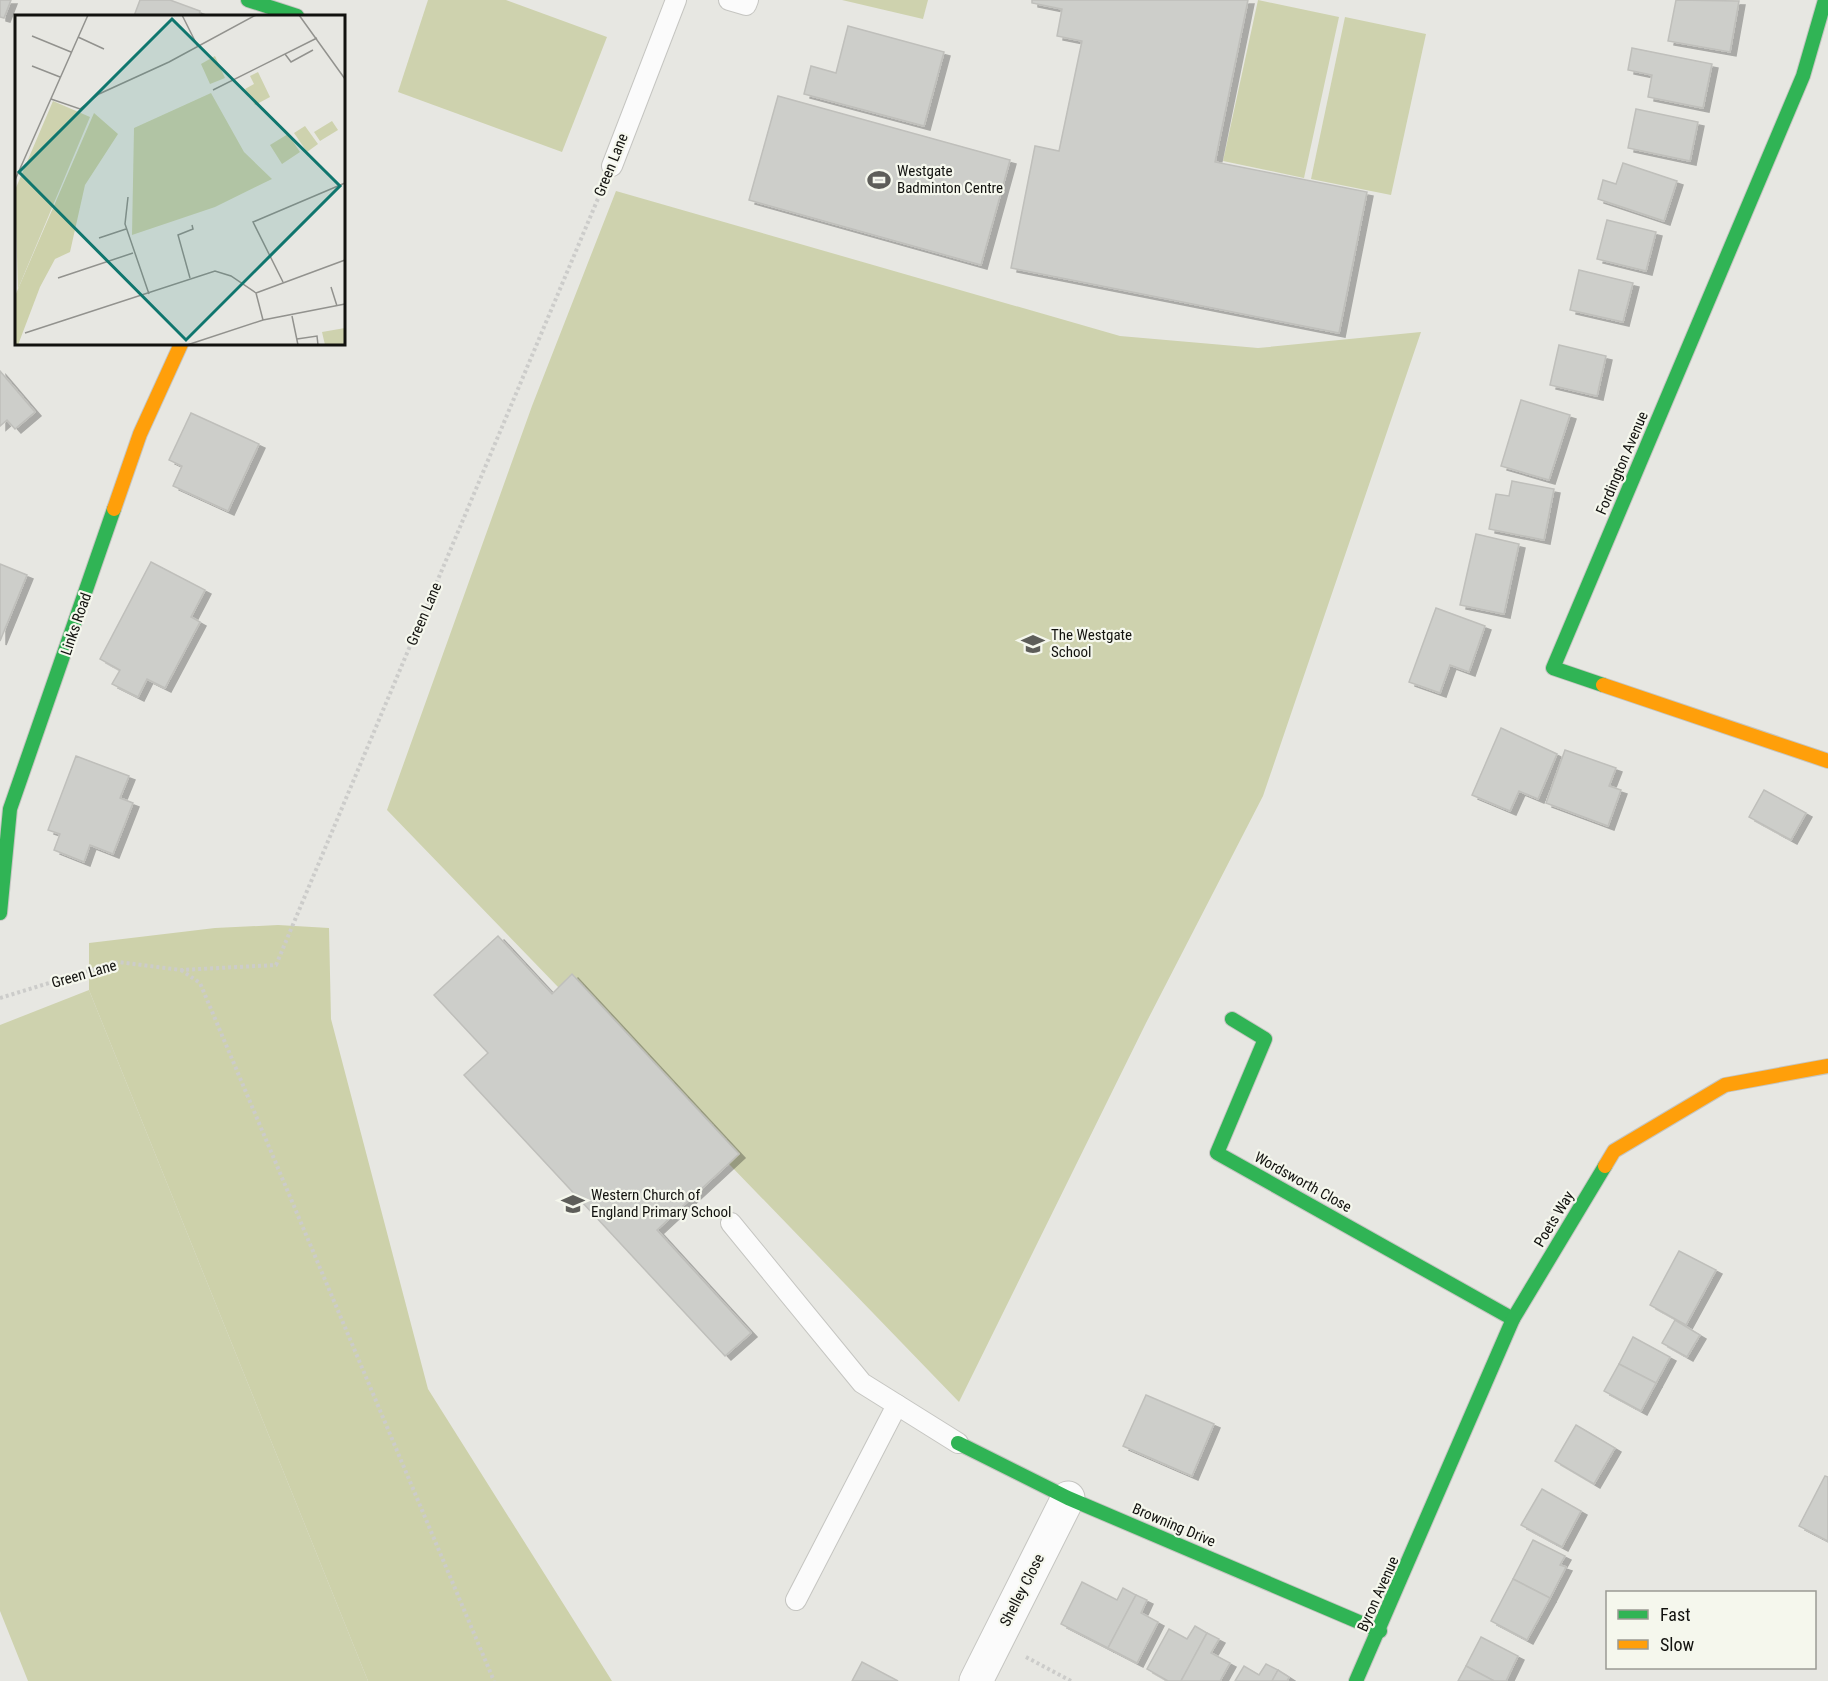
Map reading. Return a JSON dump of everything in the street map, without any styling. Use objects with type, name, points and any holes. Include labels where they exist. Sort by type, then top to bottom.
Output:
[{"type":"street","points":[[248,0],[294,15]]},
{"type":"street","points":[[297,15],[301,0]]},
{"type":"street","name":"Fordington Avenue","points":[[1825,0],[1803,76],[1553,668],[1828,761]]},
{"type":"street","name":"Links Road","points":[[0,913],[10,809],[140,434],[182,345]]},
{"type":"street","name":"Wordsworth Close","points":[[1232,1019],[1265,1039],[1217,1153],[1513,1319]]},
{"type":"street","name":"Poets Way","points":[[1428,1519],[1513,1319],[1614,1151],[1725,1085],[1828,1066]]},
{"type":"street","name":"Browning Drive","points":[[958,1443],[1068,1498],[1380,1631]]},
{"type":"street","name":"Shelley Close","points":[[976,1681],[1068,1498]]},
{"type":"street","name":"Byron Avenue","points":[[1356,1681],[1428,1519]]},
{"type":"lane","name":"Green Lane","points":[[612,166],[676,0]]},
{"type":"lane","points":[[729,0],[746,5],[748,0]]},
{"type":"lane","points":[[731,1223],[862,1383],[958,1443]]},
{"type":"lane","points":[[796,1600],[897,1405]]},
{"type":"path","name":"Green Lane","points":[[0,998],[118,962],[181,970],[276,965],[612,166]]},
{"type":"path","points":[[181,970],[200,983],[494,1681]]},
{"type":"path","points":[[996,1640],[1071,1681]]},
{"type":"green space","points":[[428,0],[506,0],[607,37],[562,152],[398,92]]},
{"type":"green space","points":[[842,0],[928,0],[923,19]]},
{"type":"green space","points":[[1258,0],[1339,17],[1304,178],[1223,161]]},
{"type":"green space","points":[[1345,17],[1426,34],[1391,195],[1311,179]]},
{"type":"green space","points":[[616,191],[1120,336],[1258,348],[1421,332],[1263,796],[1146,1023],[959,1402],[387,810],[532,406]]},
{"type":"green space","points":[[278,925],[329,928],[331,1019],[428,1389],[612,1681],[368,1681],[89,990],[89,943],[215,928]]},
{"type":"green space","points":[[89,990],[368,1681],[28,1681],[0,1611],[0,1025]]},
{"type":"building","points":[[0,0],[11,0],[4,18],[0,17]]},
{"type":"building","points":[[140,0],[170,0],[200,11],[199,15],[134,15]]},
{"type":"building","points":[[1032,0],[1248,0],[1215,162],[1367,192],[1339,333],[1011,268],[1035,146],[1059,151],[1082,41],[1057,36],[1062,9],[1032,3]]},
{"type":"building","points":[[1676,0],[1739,1],[1730,52],[1668,41]]},
{"type":"building","points":[[848,26],[944,52],[924,126],[804,94],[811,66],[836,73]]},
{"type":"building","points":[[1632,48],[1712,64],[1703,108],[1648,97],[1652,75],[1628,70]]},
{"type":"building","name":"Westgate Badminton Centre","points":[[778,96],[1010,160],[981,265],[749,200]]},
{"type":"building","points":[[1636,109],[1698,122],[1690,161],[1628,148]]},
{"type":"building","points":[[1623,163],[1677,181],[1664,221],[1598,199],[1603,180],[1616,184]]},
{"type":"building","points":[[1607,220],[1656,232],[1646,271],[1597,259]]},
{"type":"building","points":[[1579,270],[1633,283],[1623,322],[1570,310]]},
{"type":"building","points":[[1559,345],[1606,356],[1597,396],[1550,385]]},
{"type":"building","points":[[0,371],[35,412],[15,429],[7,420],[0,426]]},
{"type":"building","points":[[1521,400],[1570,415],[1549,480],[1501,466]]},
{"type":"building","points":[[191,413],[259,444],[228,511],[173,486],[182,466],[169,460]]},
{"type":"building","points":[[1512,481],[1554,489],[1544,540],[1489,529],[1496,494],[1509,496]]},
{"type":"building","points":[[1476,534],[1519,544],[1504,614],[1460,605]]},
{"type":"building","points":[[151,562],[205,590],[191,617],[200,622],[165,688],[147,679],[138,697],[112,684],[120,670],[100,659]]},
{"type":"building","points":[[0,564],[27,575],[0,641]]},
{"type":"building","points":[[1436,608],[1485,626],[1469,672],[1450,665],[1440,693],[1409,682]]},
{"type":"building","points":[[1501,728],[1557,754],[1538,799],[1519,791],[1510,811],[1472,795]]},
{"type":"building","points":[[1565,750],[1616,768],[1609,786],[1621,790],[1608,826],[1546,803]]},
{"type":"building","points":[[76,756],[129,776],[120,798],[133,803],[113,854],[90,845],[84,862],[54,850],[60,834],[48,830]]},
{"type":"building","points":[[1764,790],[1806,813],[1791,840],[1749,817]]},
{"type":"building","points":[[498,936],[552,994],[572,974],[739,1154],[657,1230],[751,1333],[725,1356],[464,1075],[488,1053],[434,995]]},
{"type":"building","points":[[1679,1251],[1716,1270],[1686,1325],[1650,1305]]},
{"type":"building","points":[[1675,1320],[1700,1335],[1687,1357],[1662,1343]]},
{"type":"building","points":[[1633,1337],[1670,1357],[1656,1383],[1619,1364]]},
{"type":"building","points":[[1619,1364],[1656,1383],[1641,1411],[1604,1391]]},
{"type":"building","points":[[1146,1395],[1214,1424],[1192,1476],[1123,1446]]},
{"type":"building","points":[[1576,1425],[1615,1448],[1594,1484],[1555,1461]]},
{"type":"building","points":[[1825,1476],[1828,1477],[1828,1541],[1799,1526]]},
{"type":"building","points":[[1542,1489],[1581,1511],[1562,1547],[1521,1525]]},
{"type":"building","points":[[1533,1540],[1565,1556],[1560,1565],[1566,1567],[1550,1598],[1513,1579]]},
{"type":"building","points":[[1513,1579],[1550,1598],[1527,1640],[1491,1621]]},
{"type":"building","points":[[1082,1582],[1117,1600],[1123,1588],[1136,1595],[1108,1648],[1061,1624]]},
{"type":"building","points":[[1136,1595],[1147,1600],[1141,1613],[1158,1622],[1137,1663],[1108,1648]]},
{"type":"building","points":[[1195,1626],[1207,1633],[1181,1681],[1168,1681],[1147,1669],[1169,1629],[1187,1639]]},
{"type":"building","points":[[1207,1633],[1219,1639],[1211,1653],[1230,1663],[1220,1681],[1181,1681]]},
{"type":"building","points":[[1481,1637],[1518,1656],[1506,1681],[1494,1681],[1466,1666]]},
{"type":"building","points":[[862,1662],[898,1681],[852,1681]]},
{"type":"building","points":[[1266,1664],[1278,1670],[1272,1681],[1235,1681],[1244,1666],[1259,1675]]},
{"type":"building","points":[[1466,1666],[1494,1681],[1458,1681]]},
{"type":"building","points":[[1278,1670],[1289,1677],[1287,1681],[1272,1681]]},
{"type":"traffic: fast","points":[[248,0],[294,15]]},
{"type":"traffic: fast","points":[[1603,685],[1553,668],[1803,76],[1825,0]]},
{"type":"traffic: fast","points":[[0,913],[10,809],[114,509]]},
{"type":"traffic: fast","points":[[1232,1019],[1265,1039],[1217,1153],[1513,1319]]},
{"type":"traffic: fast","points":[[1356,1681],[1513,1319],[1605,1166]]},
{"type":"traffic: fast","points":[[958,1443],[1068,1498],[1380,1631]]},
{"type":"traffic: slow","points":[[114,509],[140,434],[181,345]]},
{"type":"traffic: slow","points":[[1603,685],[1828,761]]},
{"type":"traffic: slow","points":[[1605,1166],[1614,1151],[1725,1085],[1828,1066]]},
{"type":"place","name":"Westgate Badminton Centre","points":[[879,180]]},
{"type":"place","name":"The Westgate School","points":[[1033,644]]},
{"type":"place","name":"Western Church of England Primary School","points":[[573,1204]]}]
